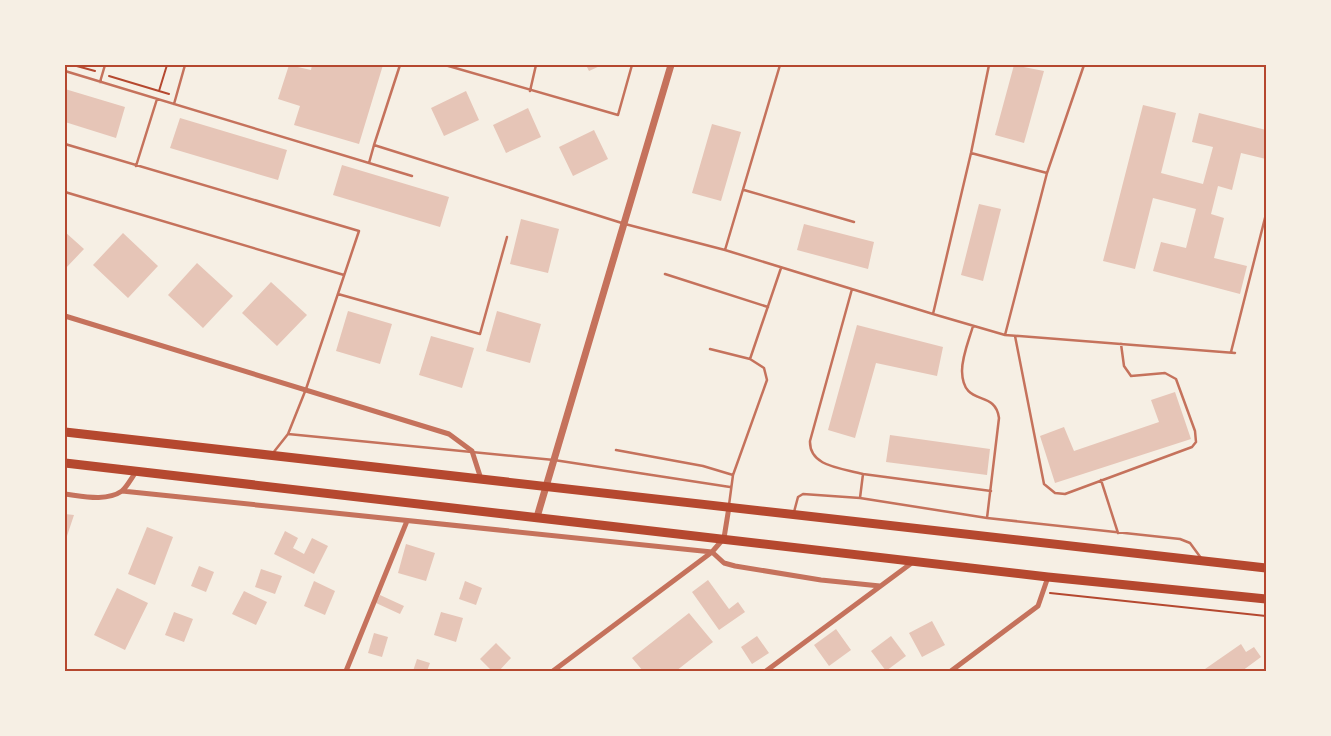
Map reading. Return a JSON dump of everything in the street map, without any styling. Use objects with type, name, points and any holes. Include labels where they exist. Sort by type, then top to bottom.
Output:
[{"type":"main road","points":[[65,432],[545,488],[1266,568]]},
{"type":"main road","points":[[65,464],[1266,600]]},
{"type":"street","points":[[537,517],[671,65]]},
{"type":"street","points":[[65,316],[449,434],[472,451],[481,480]]},
{"type":"street","points":[[122,491],[136,472]]},
{"type":"street","points":[[65,494],[108,496],[122,491],[712,552],[724,563],[735,566],[821,580],[880,586]]},
{"type":"street","points":[[554,671],[712,552],[724,538],[729,507]]},
{"type":"street","points":[[346,671],[407,521]]},
{"type":"street","points":[[766,671],[913,561]]},
{"type":"street","points":[[951,671],[1038,606],[1048,576]]},
{"type":"lane","points":[[100,82],[104,65]]},
{"type":"lane","points":[[174,104],[186,65]]},
{"type":"lane","points":[[369,163],[400,65]]},
{"type":"lane","points":[[445,65],[618,115],[632,65]]},
{"type":"lane","points":[[530,91],[536,65]]},
{"type":"lane","points":[[725,250],[780,65]]},
{"type":"lane","points":[[933,314],[971,153],[989,65]]},
{"type":"lane","points":[[1005,335],[1047,173],[1084,65]]},
{"type":"lane","points":[[65,71],[412,176]]},
{"type":"lane","points":[[136,166],[157,99]]},
{"type":"lane","points":[[65,144],[359,231],[306,389],[288,434],[271,455]]},
{"type":"lane","points":[[374,145],[624,224],[725,250],[1005,335],[1233,353],[1266,214]]},
{"type":"lane","points":[[971,153],[1047,173]]},
{"type":"lane","points":[[744,190],[854,222]]},
{"type":"lane","points":[[65,192],[344,276]]},
{"type":"lane","points":[[338,294],[480,334],[507,237]]},
{"type":"lane","points":[[750,359],[782,268]]},
{"type":"lane","points":[[665,274],[768,307]]},
{"type":"lane","points":[[852,289],[810,441],[810,450],[814,458],[821,462],[863,474],[991,491]]},
{"type":"lane","points":[[973,326],[962,371],[964,385],[970,394],[993,402],[998,407],[999,418],[987,518]]},
{"type":"lane","points":[[1015,336],[1044,484],[1055,493],[1065,494],[1192,447],[1196,442],[1195,431],[1176,379],[1165,373],[1131,376],[1124,366],[1121,344]]},
{"type":"lane","points":[[710,349],[750,359],[764,368],[768,380],[733,475],[729,507]]},
{"type":"lane","points":[[288,434],[554,460],[730,487]]},
{"type":"lane","points":[[616,450],[703,466],[733,475]]},
{"type":"lane","points":[[860,498],[863,474]]},
{"type":"lane","points":[[1101,480],[1118,533]]},
{"type":"lane","points":[[793,515],[798,497],[803,494],[860,498],[987,518],[1180,539],[1190,543],[1202,561]]},
{"type":"path","points":[[74,65],[177,96]]},
{"type":"path","points":[[157,99],[167,65]]},
{"type":"path","points":[[1043,593],[1266,616]]},
{"type":"building","points":[[289,65],[311,70],[312,65],[383,65],[359,144],[294,125],[300,106],[278,99]]},
{"type":"building","points":[[586,65],[602,65],[589,71]]},
{"type":"building","points":[[1014,65],[1044,71],[1024,143],[995,135]]},
{"type":"building","points":[[65,89],[125,107],[116,138],[65,122]]},
{"type":"building","points":[[466,91],[479,120],[444,136],[431,108]]},
{"type":"building","points":[[1143,105],[1176,113],[1161,173],[1203,184],[1213,147],[1192,142],[1199,113],[1266,130],[1266,159],[1241,153],[1232,190],[1218,186],[1211,214],[1224,218],[1214,258],[1247,266],[1240,294],[1153,271],[1161,242],[1186,248],[1196,209],[1153,198],[1135,269],[1103,261]]},
{"type":"building","points":[[528,108],[541,137],[506,153],[493,125]]},
{"type":"building","points":[[180,118],[287,150],[278,180],[170,148]]},
{"type":"building","points":[[712,124],[741,132],[721,201],[692,193]]},
{"type":"building","points":[[594,130],[608,159],[573,176],[559,147]]},
{"type":"building","points":[[342,165],[449,197],[440,227],[333,195]]},
{"type":"building","points":[[979,204],[1001,209],[983,281],[961,275]]},
{"type":"building","points":[[521,219],[559,229],[548,273],[510,264]]},
{"type":"building","points":[[804,224],[874,242],[868,269],[797,250]]},
{"type":"building","points":[[65,232],[84,249],[65,269]]},
{"type":"building","points":[[123,233],[158,266],[128,298],[93,265]]},
{"type":"building","points":[[197,263],[233,296],[203,328],[168,295]]},
{"type":"building","points":[[271,282],[307,315],[277,346],[242,313]]},
{"type":"building","points":[[348,311],[392,324],[380,364],[336,351]]},
{"type":"building","points":[[497,311],[541,324],[530,363],[486,351]]},
{"type":"building","points":[[857,325],[943,347],[937,376],[876,363],[855,438],[828,430]]},
{"type":"building","points":[[431,336],[474,348],[462,388],[419,375]]},
{"type":"building","points":[[1175,392],[1191,439],[1055,483],[1040,436],[1064,427],[1074,451],[1159,422],[1151,400]]},
{"type":"building","points":[[890,435],[990,449],[987,475],[886,462]]},
{"type":"building","points":[[65,514],[74,515],[65,542]]},
{"type":"building","points":[[147,527],[173,537],[155,585],[128,574]]},
{"type":"building","points":[[285,531],[298,538],[293,548],[304,554],[312,538],[328,546],[314,574],[274,554]]},
{"type":"building","points":[[406,544],[435,553],[426,581],[398,573]]},
{"type":"building","points":[[199,566],[214,572],[206,592],[191,586]]},
{"type":"building","points":[[261,569],[282,576],[275,594],[255,587]]},
{"type":"building","points":[[708,580],[729,609],[738,602],[745,612],[719,630],[692,592]]},
{"type":"building","points":[[314,581],[335,591],[325,615],[304,606]]},
{"type":"building","points":[[465,581],[482,588],[476,605],[459,599]]},
{"type":"building","points":[[117,588],[148,603],[125,650],[94,635]]},
{"type":"building","points":[[244,591],[267,602],[256,625],[232,614]]},
{"type":"building","points":[[380,595],[404,606],[400,614],[376,603]]},
{"type":"building","points":[[174,612],[193,619],[184,642],[165,635]]},
{"type":"building","points":[[441,612],[463,618],[456,642],[434,635]]},
{"type":"building","points":[[689,613],[713,642],[676,671],[643,671],[632,658]]},
{"type":"building","points":[[932,621],[945,645],[922,657],[909,633]]},
{"type":"building","points":[[836,629],[851,650],[829,666],[814,645]]},
{"type":"building","points":[[374,633],[388,637],[382,657],[368,653]]},
{"type":"building","points":[[757,636],[769,653],[752,664],[741,647]]},
{"type":"building","points":[[891,636],[906,656],[886,671],[871,651]]},
{"type":"building","points":[[496,643],[511,658],[499,671],[492,671],[480,659]]},
{"type":"building","points":[[1241,644],[1246,652],[1254,647],[1261,657],[1242,671],[1206,671],[1205,669]]},
{"type":"building","points":[[417,659],[430,663],[427,671],[413,671]]}]
